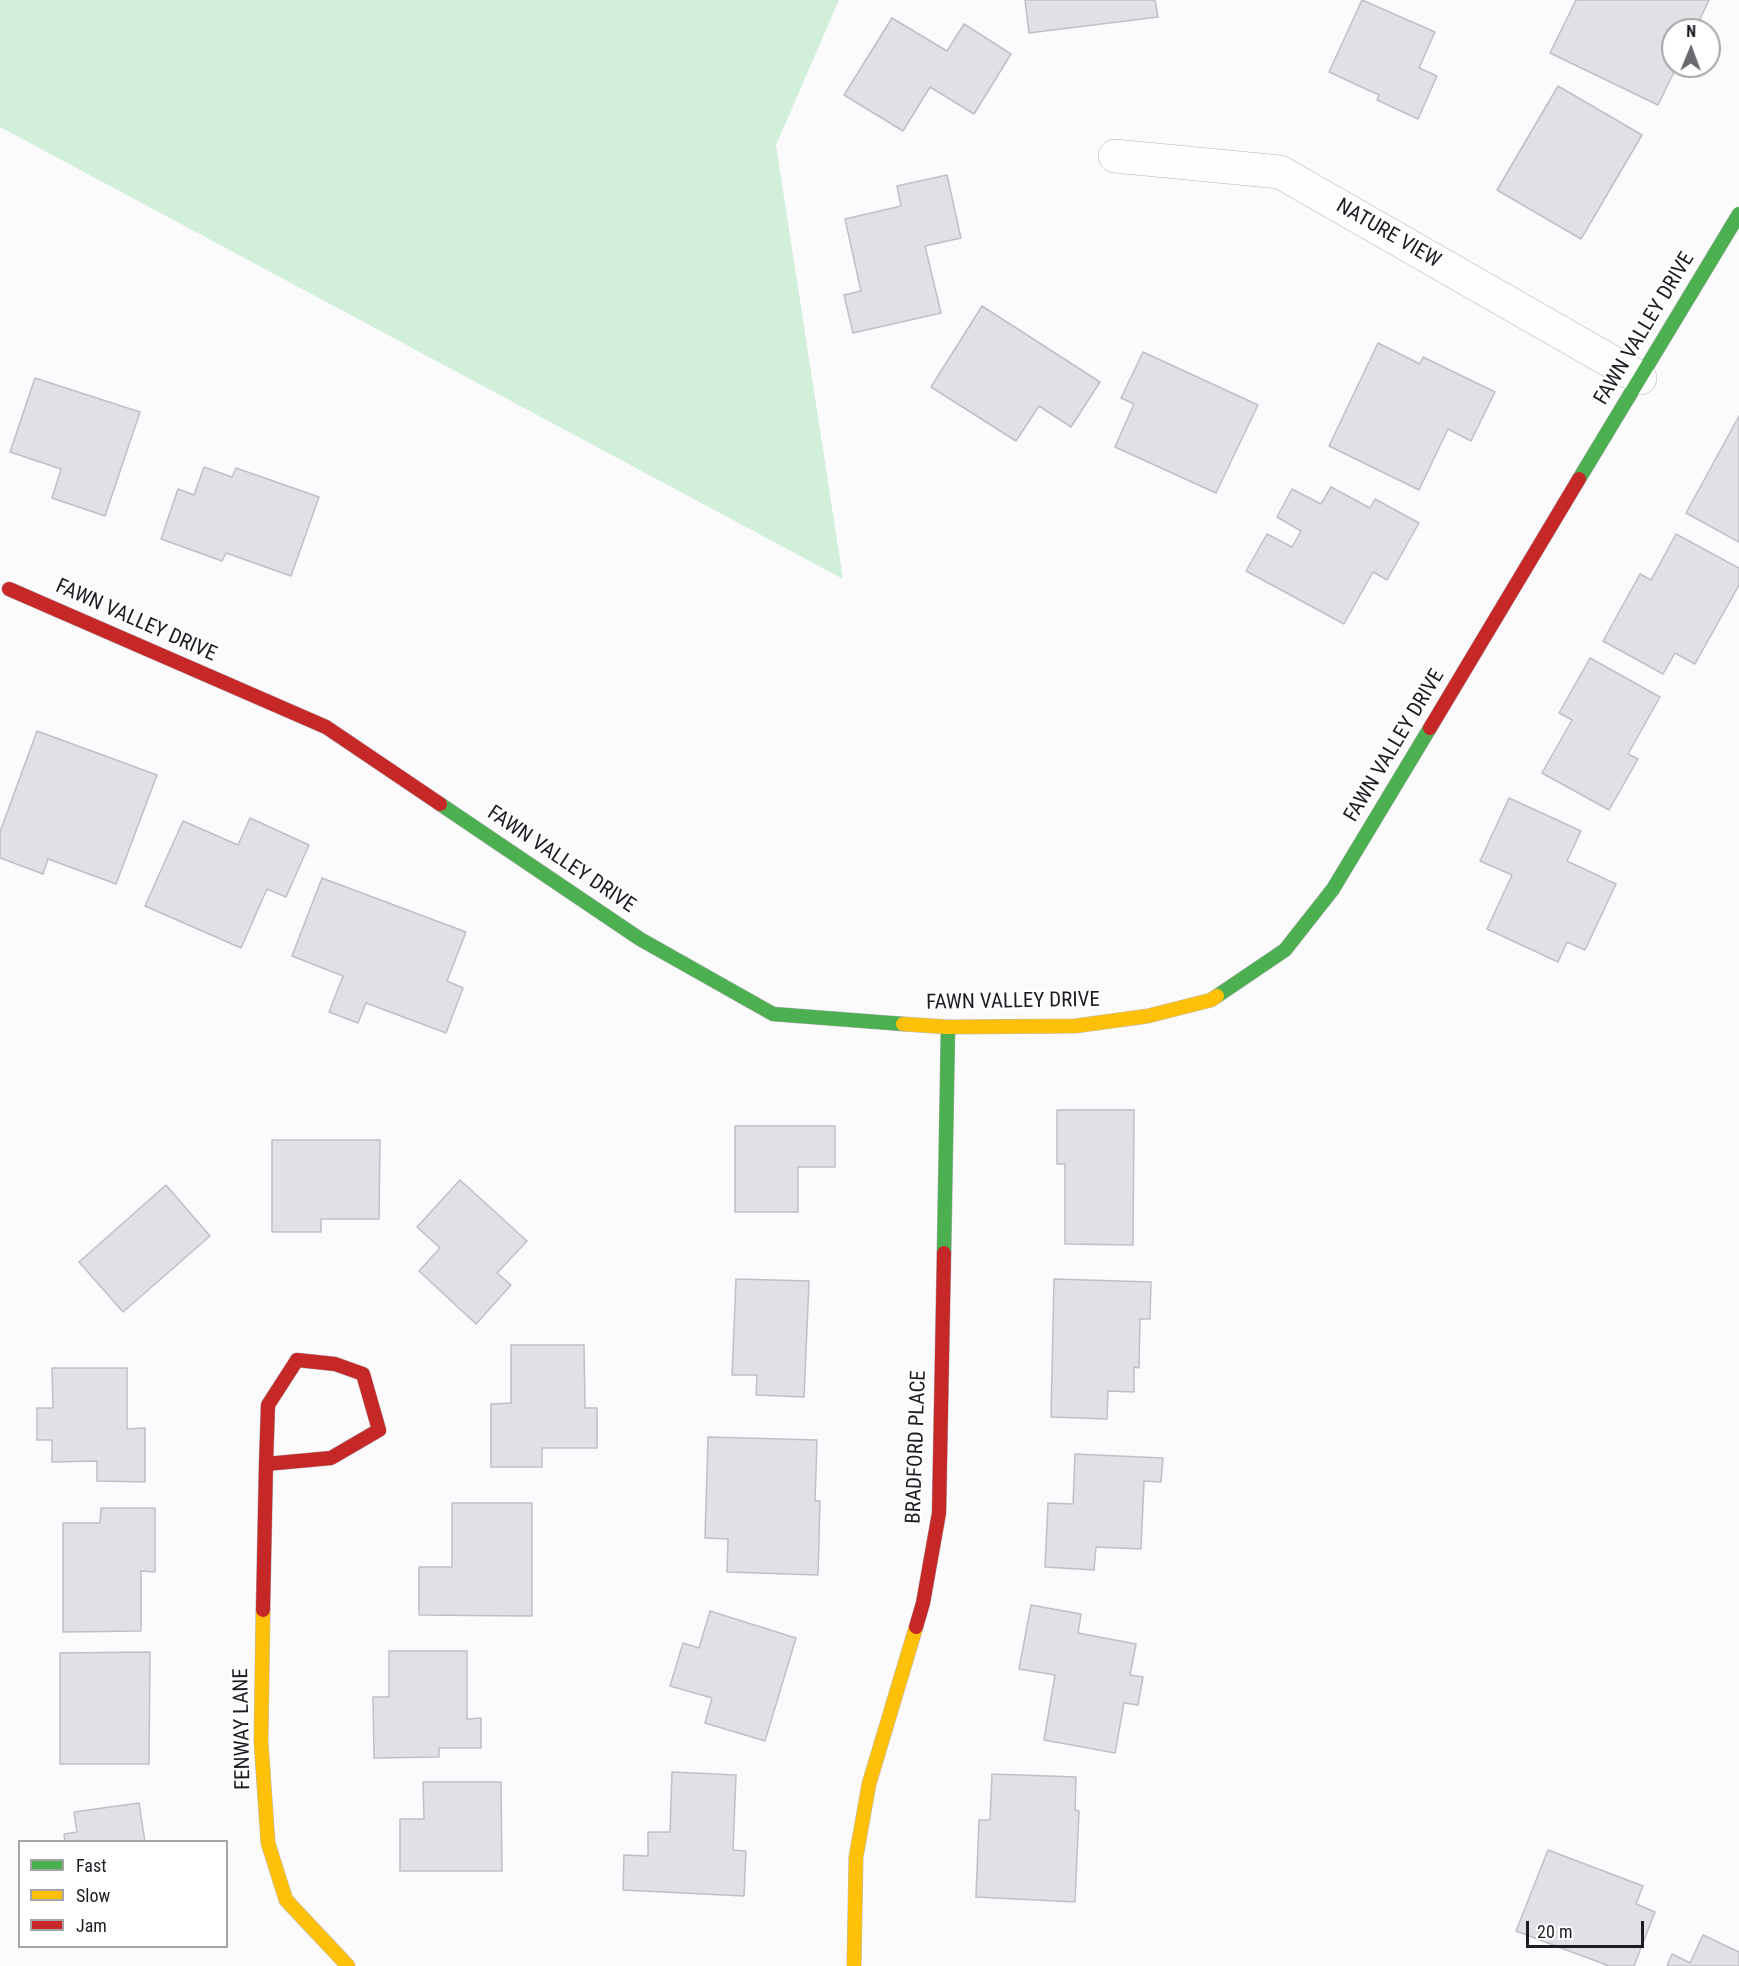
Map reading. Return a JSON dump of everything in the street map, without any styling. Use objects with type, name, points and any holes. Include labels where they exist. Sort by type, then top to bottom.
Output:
[{"type":"street","name":"NATURE VIEW","points":[[1115,156],[1280,172],[1640,378]]},
{"type":"street","name":"FAWN VALLEY DRIVE","points":[[9,589],[326,727],[640,939],[772,1014],[948,1027],[1075,1026],[1148,1016],[1211,1000],[1286,950],[1333,888],[1739,214]]},
{"type":"street","name":"BRADFORD PLACE","points":[[854,1966],[856,1857],[869,1784],[923,1603],[939,1513],[948,1027]]},
{"type":"street","name":"FENWAY LANE","points":[[266,1464],[331,1458],[379,1430],[363,1374],[335,1364],[297,1360],[268,1405],[266,1464],[261,1741],[268,1843],[286,1900],[348,1966]]},
{"type":"green space","points":[[0,0],[839,0],[776,145],[843,579],[0,127]]},
{"type":"building","points":[[1025,0],[1155,0],[1158,17],[1029,33]]},
{"type":"building","points":[[1362,0],[1435,32],[1419,68],[1437,76],[1418,119],[1377,100],[1379,95],[1329,72]]},
{"type":"building","points":[[1576,0],[1709,0],[1701,18],[1661,18],[1661,78],[1671,78],[1658,105],[1550,53]]},
{"type":"building","points":[[892,18],[947,51],[964,24],[1011,54],[974,114],[930,87],[903,131],[844,95]]},
{"type":"building","points":[[1558,86],[1642,135],[1581,239],[1497,190]]},
{"type":"building","points":[[947,175],[961,238],[925,246],[941,313],[853,333],[844,295],[861,291],[845,219],[901,206],[897,186]]},
{"type":"building","points":[[982,306],[1100,382],[1071,427],[1039,406],[1016,441],[931,387]]},
{"type":"building","points":[[1378,343],[1420,364],[1423,357],[1495,392],[1471,441],[1448,429],[1419,490],[1329,446]]},
{"type":"building","points":[[1143,352],[1258,405],[1216,493],[1115,447],[1134,404],[1121,398]]},
{"type":"building","points":[[35,378],[140,412],[105,516],[52,498],[61,469],[10,452]]},
{"type":"building","points":[[1739,416],[1739,542],[1686,513]]},
{"type":"building","points":[[204,467],[232,477],[236,468],[319,497],[291,576],[226,553],[222,561],[161,539],[178,489],[194,495]]},
{"type":"building","points":[[1331,487],[1370,508],[1375,499],[1419,523],[1387,580],[1373,572],[1344,624],[1246,571],[1267,534],[1292,547],[1301,531],[1277,517],[1292,489],[1321,504]]},
{"type":"building","points":[[1676,534],[1739,568],[1739,585],[1695,664],[1675,653],[1663,674],[1603,641],[1640,574],[1651,580]]},
{"type":"building","points":[[1590,658],[1660,697],[1628,754],[1638,759],[1609,810],[1542,773],[1572,720],[1559,713]]},
{"type":"building","points":[[37,731],[157,775],[116,884],[48,859],[43,874],[0,858],[0,832]]},
{"type":"building","points":[[1509,798],[1581,831],[1567,861],[1616,884],[1585,950],[1567,942],[1558,962],[1487,929],[1512,875],[1480,861]]},
{"type":"building","points":[[250,818],[309,845],[286,897],[267,889],[241,948],[145,906],[183,821],[238,845]]},
{"type":"building","points":[[322,878],[466,932],[447,981],[463,988],[446,1033],[366,1003],[358,1023],[329,1012],[343,976],[292,956]]},
{"type":"building","points":[[1057,1110],[1134,1110],[1133,1245],[1065,1244],[1065,1164],[1057,1164]]},
{"type":"building","points":[[735,1126],[835,1126],[835,1167],[798,1167],[798,1212],[735,1212]]},
{"type":"building","points":[[272,1140],[380,1140],[379,1219],[321,1219],[321,1232],[272,1232]]},
{"type":"building","points":[[460,1180],[527,1241],[497,1273],[511,1285],[476,1324],[419,1271],[440,1248],[417,1227]]},
{"type":"building","points":[[166,1185],[210,1236],[123,1312],[79,1262]]},
{"type":"building","points":[[736,1279],[809,1281],[804,1397],[756,1395],[757,1375],[732,1375]]},
{"type":"building","points":[[1054,1279],[1151,1282],[1150,1319],[1140,1319],[1139,1368],[1134,1367],[1134,1392],[1108,1391],[1107,1419],[1051,1417]]},
{"type":"building","points":[[511,1345],[584,1345],[585,1408],[597,1408],[597,1448],[542,1448],[542,1467],[491,1467],[491,1404],[511,1403]]},
{"type":"building","points":[[52,1368],[127,1368],[127,1429],[145,1428],[145,1482],[97,1481],[97,1461],[52,1462],[52,1440],[37,1440],[37,1408],[53,1408]]},
{"type":"building","points":[[708,1437],[817,1440],[815,1501],[820,1501],[818,1575],[727,1572],[728,1539],[705,1538]]},
{"type":"building","points":[[1075,1454],[1163,1458],[1161,1482],[1144,1481],[1141,1549],[1096,1547],[1094,1570],[1045,1567],[1048,1503],[1073,1504]]},
{"type":"building","points":[[452,1503],[532,1503],[532,1616],[419,1615],[419,1567],[452,1567]]},
{"type":"building","points":[[101,1508],[155,1508],[155,1572],[141,1571],[141,1631],[63,1632],[63,1523],[100,1523]]},
{"type":"building","points":[[1031,1605],[1081,1614],[1078,1633],[1136,1644],[1130,1675],[1143,1677],[1138,1705],[1124,1703],[1115,1753],[1044,1740],[1055,1675],[1019,1669]]},
{"type":"building","points":[[710,1611],[796,1638],[765,1741],[705,1723],[712,1698],[670,1686],[683,1643],[699,1648]]},
{"type":"building","points":[[389,1651],[467,1651],[467,1719],[481,1718],[481,1748],[439,1748],[439,1757],[374,1758],[373,1697],[389,1697]]},
{"type":"building","points":[[150,1652],[149,1764],[60,1764],[60,1653]]},
{"type":"building","points":[[672,1772],[736,1775],[733,1850],[746,1851],[744,1896],[623,1890],[624,1855],[648,1856],[648,1832],[670,1832]]},
{"type":"building","points":[[992,1774],[1076,1777],[1075,1810],[1079,1811],[1075,1902],[976,1897],[979,1820],[990,1820]]},
{"type":"building","points":[[423,1782],[501,1782],[502,1871],[400,1871],[400,1819],[424,1819]]},
{"type":"building","points":[[139,1803],[145,1840],[65,1840],[64,1834],[77,1832],[74,1812]]},
{"type":"building","points":[[1548,1850],[1643,1886],[1636,1904],[1655,1912],[1634,1966],[1609,1966],[1516,1931]]},
{"type":"building","points":[[1703,1935],[1739,1952],[1739,1966],[1667,1966],[1672,1954],[1690,1963]]},
{"type":"traffic: fast","points":[[1579,479],[1739,214]]},
{"type":"traffic: fast","points":[[1217,996],[1285,950],[1333,889],[1430,728]]},
{"type":"traffic: fast","points":[[440,804],[640,939],[773,1014],[903,1024]]},
{"type":"traffic: fast","points":[[944,1253],[948,1027]]},
{"type":"traffic: slow","points":[[903,1024],[948,1027],[1075,1026],[1148,1016],[1211,1000],[1217,996]]},
{"type":"traffic: slow","points":[[263,1610],[261,1741],[268,1843],[286,1900],[348,1966]]},
{"type":"traffic: slow","points":[[854,1966],[856,1857],[869,1784],[916,1627]]},
{"type":"traffic: jam","points":[[1430,728],[1579,479]]},
{"type":"traffic: jam","points":[[9,589],[326,727],[440,804]]},
{"type":"traffic: jam","points":[[916,1627],[923,1603],[939,1513],[944,1253]]},
{"type":"traffic: jam","points":[[263,1610],[266,1464],[268,1405],[297,1360],[335,1364],[363,1374],[379,1430],[331,1458],[266,1464]]}]
